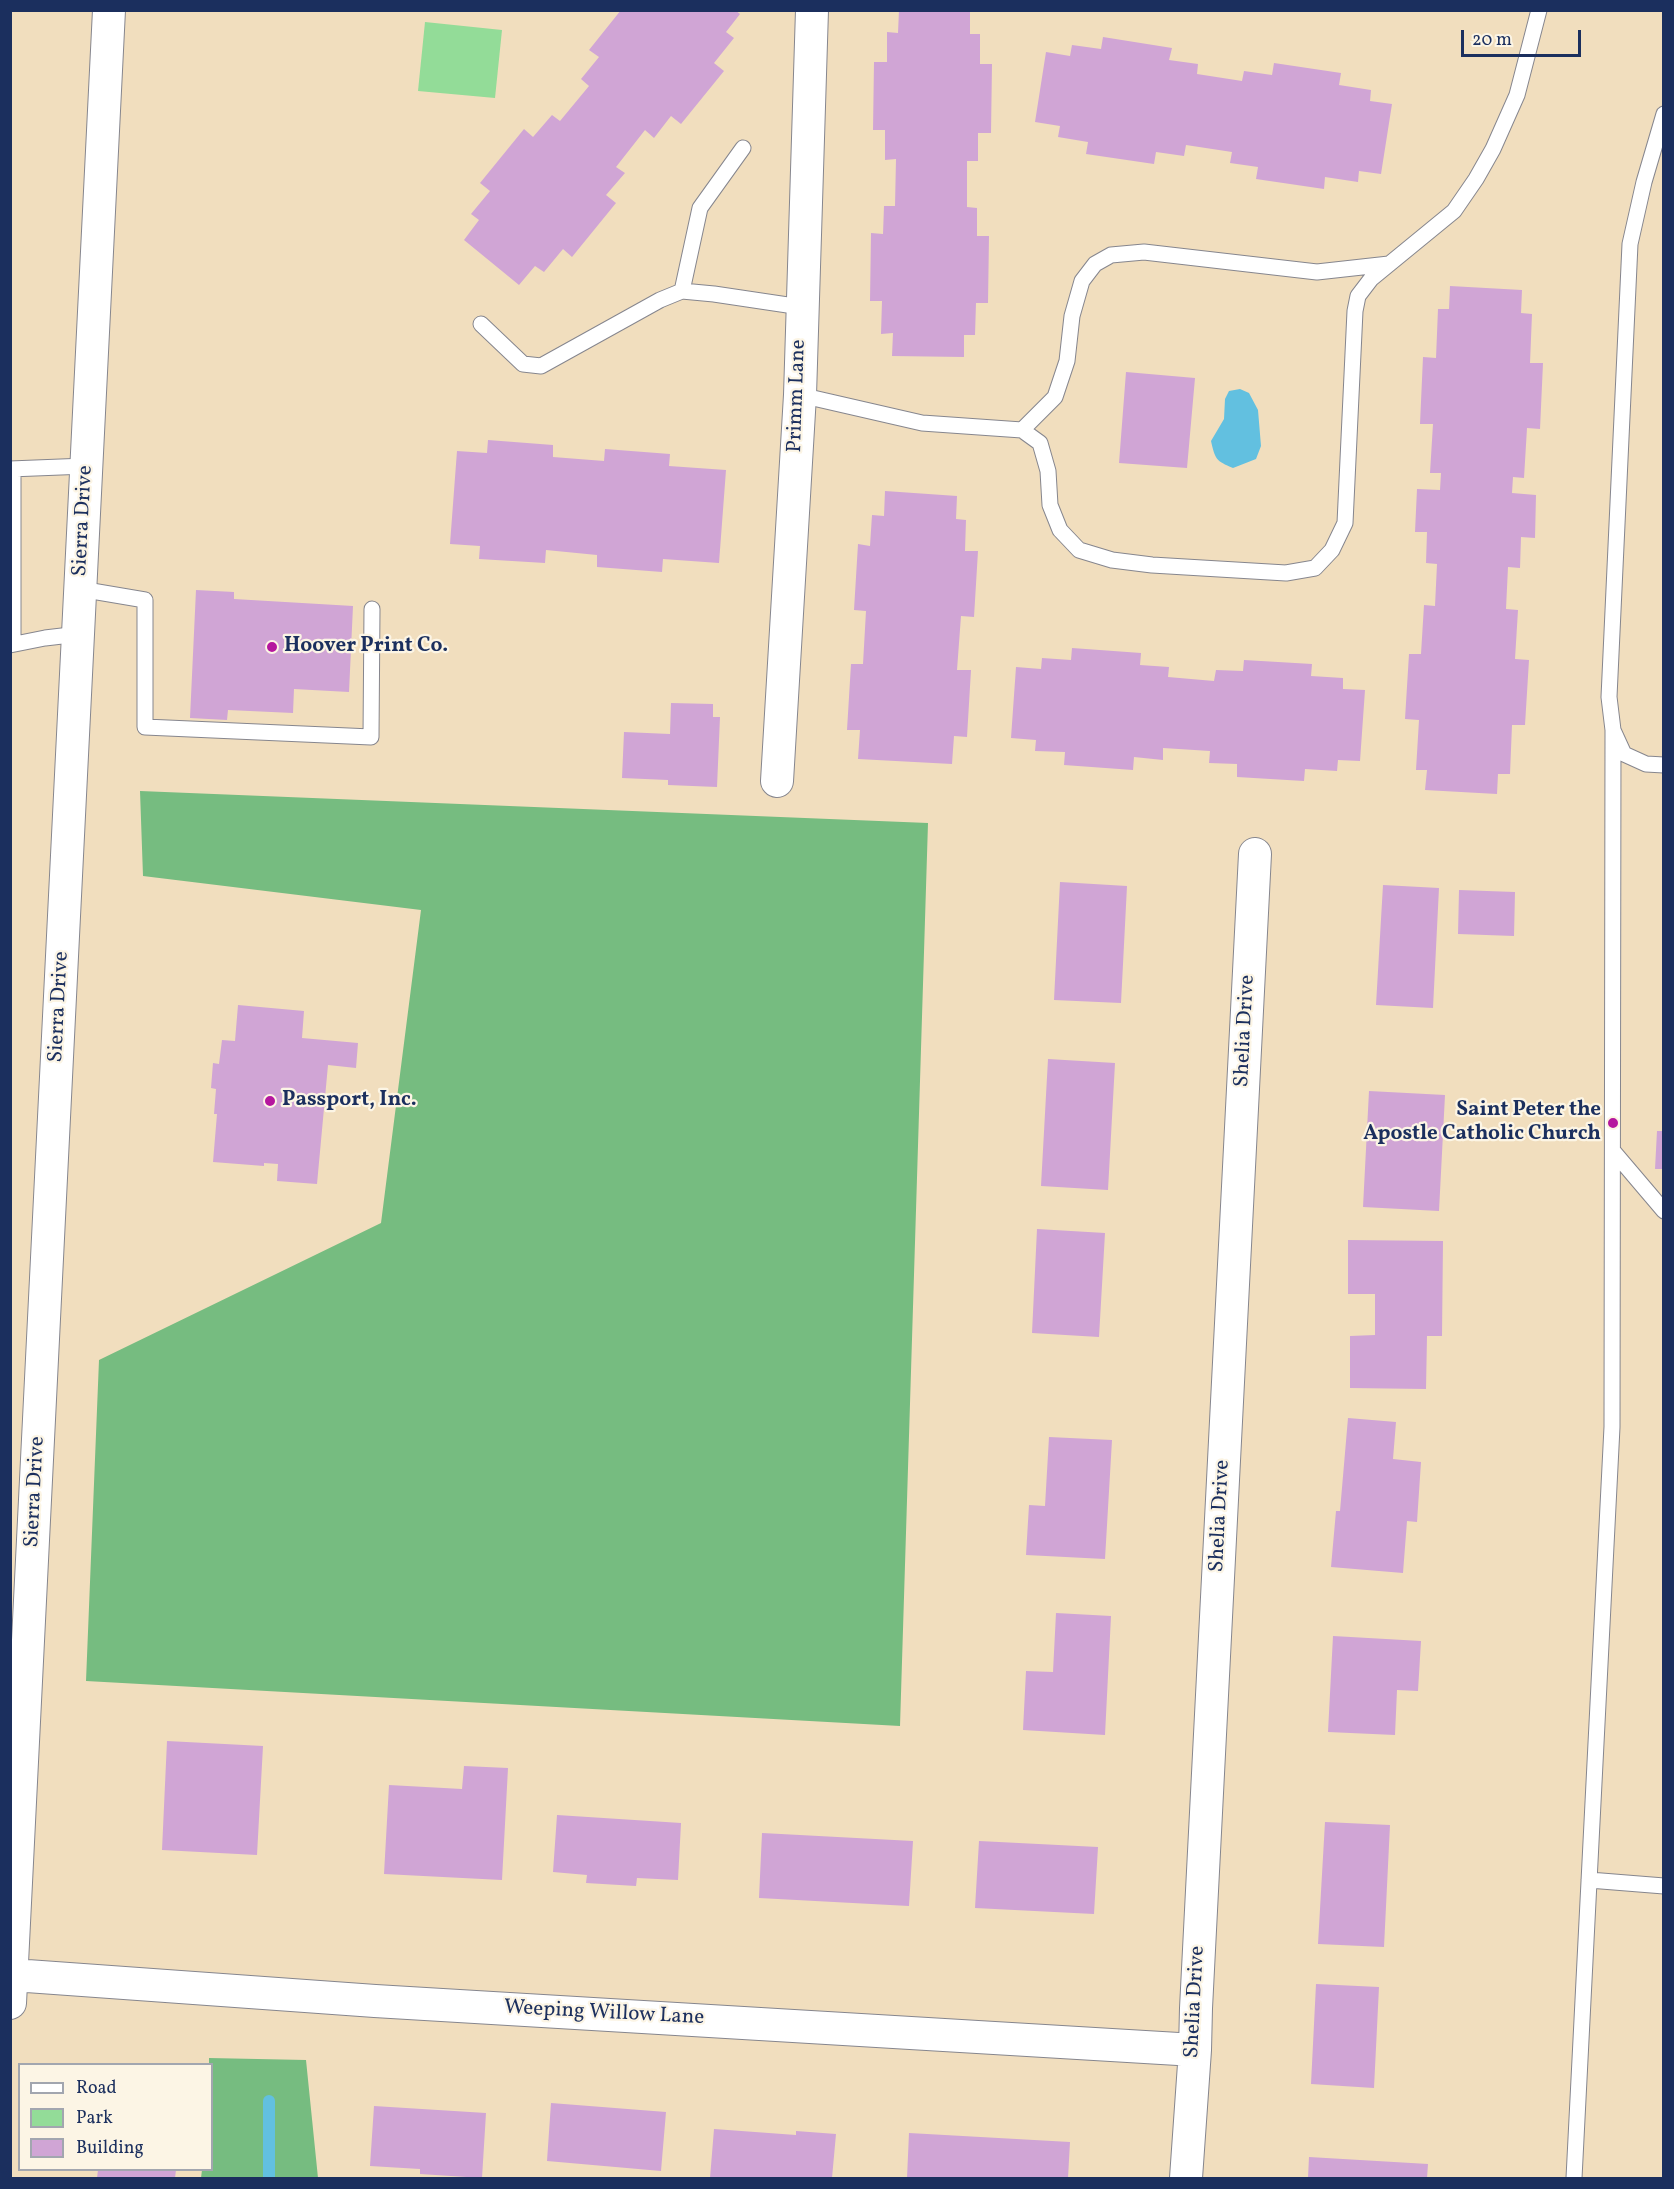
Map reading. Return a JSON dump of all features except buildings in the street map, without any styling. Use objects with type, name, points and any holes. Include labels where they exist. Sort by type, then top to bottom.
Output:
[{"type":"street","name":"Sierra Drive","points":[[12,1989],[109,10]]},
{"type":"street","name":"Primm Lane","points":[[777,781],[800,395],[812,10]]},
{"type":"street","name":"Shelia Drive","points":[[1186,2178],[1195,2050],[1255,854]]},
{"type":"street","name":"Weeping Willow Lane","points":[[12,1989],[375,2001],[1195,2050]]},
{"type":"lane","points":[[800,395],[922,423],[1022,430],[1040,443],[1048,471],[1050,505],[1060,530],[1079,550],[1112,560],[1152,565],[1286,573],[1315,568],[1332,550],[1345,523],[1355,311],[1358,296],[1371,279],[1454,211],[1476,179],[1516,95],[1539,10]]},
{"type":"lane","points":[[1574,2178],[1612,1427],[1613,730],[1609,697],[1630,244],[1644,182],[1664,114]]},
{"type":"lane","points":[[682,291],[700,208],[743,147]]},
{"type":"lane","points":[[1022,430],[1055,397],[1067,361],[1072,316],[1082,281],[1095,264],[1111,255],[1144,252],[1317,272],[1391,264]]},
{"type":"lane","points":[[481,324],[523,364],[541,366],[660,300],[682,291],[801,307]]},
{"type":"lane","points":[[79,634],[12,645],[12,469],[86,466]]},
{"type":"lane","points":[[81,589],[145,600],[145,727],[371,737],[372,609]]},
{"type":"lane","points":[[1613,730],[1624,754],[1646,764],[1664,765]]},
{"type":"lane","points":[[1613,1151],[1664,1211]]},
{"type":"lane","points":[[1589,1880],[1664,1886]]},
{"type":"green space","points":[[425,22],[502,30],[495,98],[418,91]]},
{"type":"green space","points":[[140,791],[928,823],[900,1726],[86,1681],[99,1360],[381,1223],[421,910],[143,876]]},
{"type":"green space","points":[[209,2058],[306,2060],[318,2178],[201,2178],[202,2171],[213,2171],[213,2063],[209,2063]]},
{"type":"water","points":[[1240,389],[1249,393],[1258,410],[1261,446],[1256,459],[1233,468],[1217,459],[1211,441],[1224,419],[1225,399],[1229,391]]},
{"type":"waterway","points":[[269,2101],[269,2178]]},
{"type":"place","name":"Hoover Print Co.","points":[[272,647]]},
{"type":"place","name":"Passport, Inc.","points":[[270,1101]]},
{"type":"place","name":"Saint Peter the Apostle Catholic Church","points":[[1613,1123]]}]
